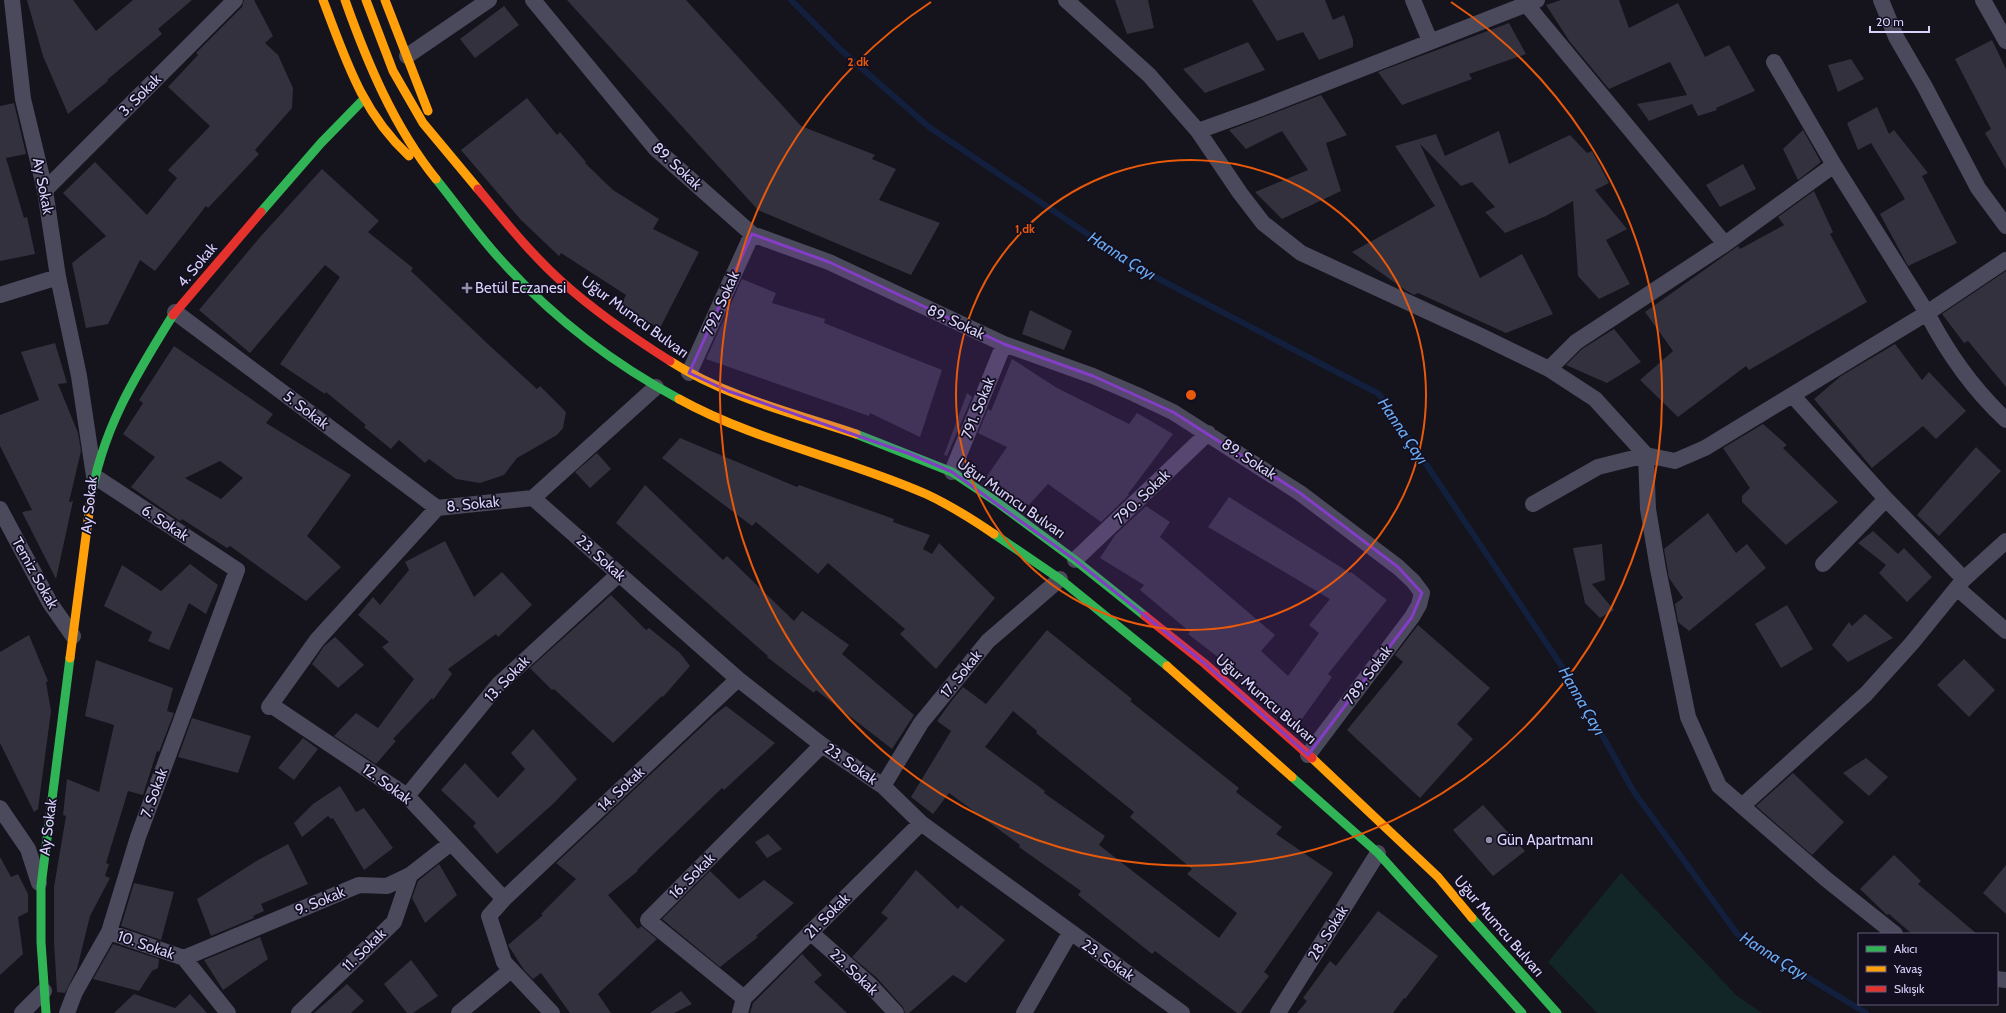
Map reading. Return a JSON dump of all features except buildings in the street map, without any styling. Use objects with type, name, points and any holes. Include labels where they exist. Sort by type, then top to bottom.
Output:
[{"type":"main road","points":[[323,0],[364,99],[382,128],[404,151],[433,175]]},
{"type":"main road","points":[[345,0],[361,44],[398,121],[433,175],[500,259],[550,310],[592,344],[656,387],[704,413],[760,436],[853,466],[926,494],[961,512],[1060,579],[1186,683],[1378,853],[1522,1013]]},
{"type":"main road","name":"Uğur Mumcu Bulvarı","points":[[366,0],[393,71],[423,123],[442,148],[532,252],[560,280],[636,339],[689,373],[728,391],[872,438],[952,472],[997,502],[1075,560],[1204,662],[1308,754],[1396,835],[1438,877],[1487,936],[1557,1013]]},
{"type":"main road","points":[[385,0],[442,148]]},
{"type":"main road","name":"4. Sokak","points":[[94,476],[121,404],[133,379],[175,312],[321,143],[364,99]]},
{"type":"main road","name":"Ay Sokak","points":[[46,1013],[41,942],[40,886],[94,476]]},
{"type":"main road","points":[[1060,579],[1075,560]]},
{"type":"street","name":"Ay Sokak","points":[[12,0],[23,98],[45,190],[58,277],[79,376],[94,476]]},
{"type":"street","name":"3. Sokak","points":[[45,190],[235,0]]},
{"type":"street","points":[[407,56],[489,0]]},
{"type":"street","name":"89. Sokak","points":[[533,0],[655,148],[752,234],[829,262],[1004,344],[1135,394],[1208,433],[1300,493],[1398,567],[1413,581],[1422,593]]},
{"type":"street","points":[[1066,0],[1149,75],[1198,131],[1240,193],[1263,223],[1301,253],[1549,369],[1595,399],[1646,455],[1648,509],[1658,569],[1688,717],[1719,786],[1826,879],[1894,933]]},
{"type":"street","points":[[1413,0],[1430,41]]},
{"type":"street","points":[[1881,0],[1896,37],[1926,87],[1978,188],[2006,226]]},
{"type":"street","points":[[1983,0],[2006,41]]},
{"type":"street","points":[[1198,131],[1259,109],[1531,2],[1724,244]]},
{"type":"street","points":[[1774,62],[1834,165],[1960,368],[1993,408],[2006,420]]},
{"type":"street","points":[[1549,369],[1576,342],[1724,244],[1834,165]]},
{"type":"street","name":"792. Sokak","points":[[689,373],[752,234]]},
{"type":"street","points":[[1533,504],[1598,467],[1646,455],[1675,461],[1705,448],[1793,396],[1927,313],[2006,260]]},
{"type":"street","points":[[0,295],[58,277]]},
{"type":"street","name":"5. Sokak","points":[[175,312],[437,508]]},
{"type":"street","name":"791. Sokak","points":[[952,472],[1004,344]]},
{"type":"street","points":[[533,498],[656,387]]},
{"type":"street","points":[[1793,396],[1960,584],[2006,631]]},
{"type":"street","name":"790. Sokak","points":[[1075,560],[1208,433]]},
{"type":"street","name":"6. Sokak","points":[[94,476],[236,570]]},
{"type":"street","name":"8. Sokak","points":[[270,706],[317,640],[437,508],[533,498]]},
{"type":"street","name":"23. Sokak","points":[[533,498],[738,679],[822,745],[883,786],[921,823],[1070,933],[1182,1013]]},
{"type":"street","points":[[1823,564],[1886,499]]},
{"type":"street","name":"Temiz Sokak","points":[[0,509],[50,603],[73,636]]},
{"type":"street","points":[[1742,806],[1866,694],[1912,643],[1960,584],[2006,541]]},
{"type":"street","name":"7. Sokak","points":[[67,1013],[75,992],[109,932],[138,837],[236,570]]},
{"type":"street","name":"13. Sokak","points":[[407,796],[498,685],[619,574]]},
{"type":"street","name":"17. Sokak","points":[[883,786],[922,723],[988,641],[1060,579]]},
{"type":"street","name":"789. Sokak","points":[[1308,754],[1412,617],[1419,605],[1422,593]]},
{"type":"street","name":"14. Sokak","points":[[511,970],[504,962],[489,916],[504,899],[738,679]]},
{"type":"street","name":"12. Sokak","points":[[270,706],[407,796],[504,899]]},
{"type":"street","name":"16. Sokak","points":[[742,1006],[648,920],[822,745]]},
{"type":"street","points":[[0,808],[28,849],[40,886]]},
{"type":"street","name":"21. Sokak","points":[[742,1006],[810,932],[921,823]]},
{"type":"street","name":"9. Sokak","points":[[184,958],[359,885],[387,886],[410,875],[451,842]]},
{"type":"street","name":"28. Sokak","points":[[1278,1013],[1378,853]]},
{"type":"street","name":"11. Sokak","points":[[299,1013],[394,922],[410,875]]},
{"type":"street","name":"10. Sokak","points":[[109,932],[184,958],[228,1013]]},
{"type":"street","name":"22. Sokak","points":[[810,932],[869,984],[896,1013]]},
{"type":"street","points":[[1024,1013],[1070,933]]},
{"type":"street","points":[[459,1013],[511,970],[552,1013]]},
{"type":"street","points":[[22,1013],[44,991]]},
{"type":"highlighted area","points":[[752,234],[829,262],[1004,344],[1093,376],[1173,412],[1300,493],[1398,567],[1422,593],[1412,617],[1308,755],[1204,663],[1075,560],[952,472],[910,454],[728,391],[689,373]]},
{"type":"green space","points":[[1621,873],[1737,996],[1762,1013],[1597,1013],[1548,962]]},
{"type":"waterway","name":"Hanna Çayı","points":[[791,0],[841,50],[929,127],[1138,268],[1379,394],[1573,683],[1634,792],[1738,935],[1866,1013]]},
{"type":"traffic: fast","points":[[261,212],[321,143],[364,99]]},
{"type":"traffic: fast","points":[[436,179],[475,230],[540,300],[561,319],[606,354],[654,385],[679,399]]},
{"type":"traffic: fast","points":[[90,505],[102,454],[121,406],[145,360],[173,315]]},
{"type":"traffic: fast","points":[[856,434],[952,472],[997,502],[1075,560],[1145,616]]},
{"type":"traffic: fast","points":[[994,534],[1060,579],[1167,666]]},
{"type":"traffic: fast","points":[[46,1013],[41,942],[41,886],[70,658]]},
{"type":"traffic: fast","points":[[1292,777],[1378,853],[1522,1013]]},
{"type":"traffic: fast","points":[[1472,918],[1557,1013]]},
{"type":"traffic: slow","points":[[323,0],[339,43],[367,103],[392,139],[409,156]]},
{"type":"traffic: slow","points":[[345,0],[372,70],[383,93],[407,138],[436,179]]},
{"type":"traffic: slow","points":[[366,0],[393,71],[423,123],[478,189]]},
{"type":"traffic: slow","points":[[385,0],[428,111]]},
{"type":"traffic: slow","points":[[670,361],[691,374],[714,385],[760,403],[856,434]]},
{"type":"traffic: slow","points":[[679,399],[739,427],[895,481],[926,494],[961,512],[994,534]]},
{"type":"traffic: slow","points":[[70,658],[90,505]]},
{"type":"traffic: slow","points":[[1167,666],[1292,777]]},
{"type":"traffic: slow","points":[[1312,758],[1438,877],[1472,918]]},
{"type":"traffic: jam","points":[[478,189],[528,248],[560,280],[613,323],[670,361]]},
{"type":"traffic: jam","points":[[173,315],[261,212]]},
{"type":"traffic: jam","points":[[1145,616],[1204,663],[1312,758]]},
{"type":"place","name":"Betül Eczanesi","points":[[467,288]]},
{"type":"place","name":"Gün Apartmanı","points":[[1489,840]]}]
